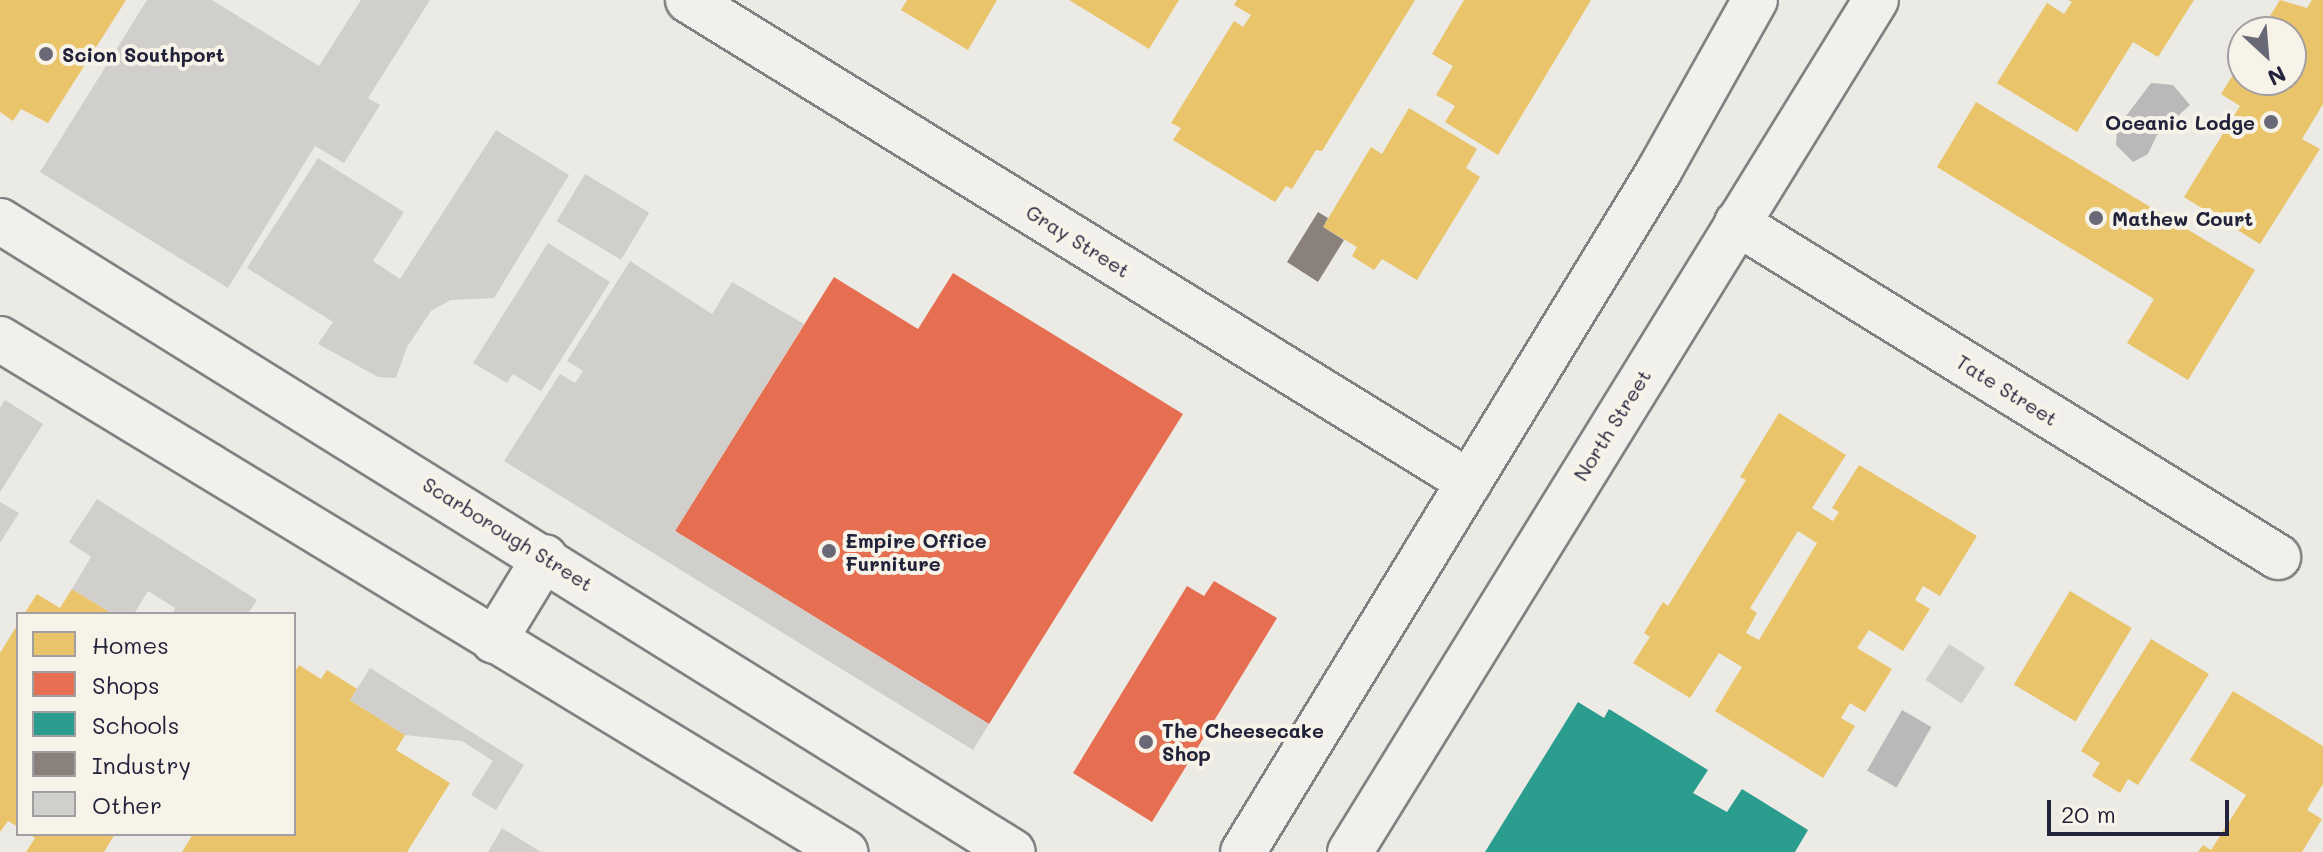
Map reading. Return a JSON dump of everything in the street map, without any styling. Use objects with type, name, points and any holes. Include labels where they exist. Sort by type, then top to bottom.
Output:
[{"type":"main road","name":"Gray Street","points":[[688,0],[1469,482]]},
{"type":"main road","points":[[1243,852],[1659,171],[1755,0]]},
{"type":"main road","name":"North Street","points":[[1350,852],[1876,0]]},
{"type":"main road","name":"Scarborough Street","points":[[0,221],[545,557],[1013,852]]},
{"type":"main road","name":"Tate Street","points":[[1737,223],[2278,557]]},
{"type":"main road","points":[[0,339],[845,852]]},
{"type":"main road","points":[[494,641],[545,557]]},
{"type":"shaded area","points":[[2151,83],[2173,85],[2190,105],[2157,135],[2148,154],[2133,162],[2116,145],[2117,128]]},
{"type":"shaded area","points":[[1902,710],[1931,727],[1896,788],[1867,771]]},
{"type":"building: Homes","name":"Scion Southport","points":[[0,0],[126,0],[48,123],[21,109],[13,121],[0,112]]},
{"type":"building: Homes","points":[[907,0],[997,0],[968,50],[901,10]]},
{"type":"building: Homes","points":[[1069,0],[1179,0],[1149,49]]},
{"type":"building: Homes","points":[[1237,0],[1415,0],[1322,151],[1316,150],[1292,189],[1286,186],[1275,202],[1173,140],[1181,128],[1171,123],[1234,21],[1243,27],[1251,15],[1234,5]]},
{"type":"building: Homes","points":[[1464,0],[1591,0],[1498,155],[1445,122],[1455,106],[1436,95],[1453,66],[1432,54]]},
{"type":"building: Homes","name":"Oceanic Lodge","points":[[2068,0],[2194,0],[2158,57],[2133,42],[2077,132],[1997,83],[2047,3],[2064,14],[2072,2]]},
{"type":"building: Homes","name":"Oceanic Lodge","points":[[2280,0],[2307,8],[2312,0],[2323,0],[2323,104],[2302,139],[2320,149],[2260,244],[2184,197],[2240,106],[2221,94],[2227,84],[2227,96],[2307,96],[2307,16],[2270,16]]},
{"type":"building: Homes","name":"Mathew Court","points":[[1976,102],[2255,270],[2188,380],[2127,343],[2154,299],[1937,167]]},
{"type":"building: Homes","points":[[1409,108],[1477,149],[1466,168],[1480,177],[1417,280],[1382,259],[1374,270],[1352,256],[1357,247],[1323,227],[1371,147],[1382,154]]},
{"type":"building: Homes","points":[[1779,413],[1846,455],[1812,508],[1833,521],[1839,512],[1832,508],[1859,465],[1977,536],[1940,596],[1923,586],[1915,600],[1930,609],[1903,651],[1869,630],[1857,648],[1892,669],[1865,712],[1850,703],[1841,718],[1855,726],[1823,778],[1715,711],[1742,667],[1719,653],[1690,698],[1633,663],[1650,637],[1644,633],[1663,602],[1668,606],[1746,480],[1740,477]],"holes":[[[1798,531],[1817,543],[1759,640],[1746,633],[1757,613],[1750,608]]]},
{"type":"building: Homes","points":[[72,589],[110,612],[25,612],[37,594],[60,608]]},
{"type":"building: Homes","points":[[2070,591],[2132,628],[2076,722],[2014,684]]},
{"type":"building: Homes","points":[[16,627],[16,826],[8,821],[0,832],[0,653]]},
{"type":"building: Homes","points":[[2151,639],[2209,674],[2138,785],[2128,779],[2120,793],[2092,776],[2100,763],[2081,751]]},
{"type":"building: Homes","points":[[299,665],[321,679],[327,670],[357,689],[350,700],[405,735],[396,750],[450,783],[407,852],[182,852],[192,836],[296,836],[296,670]]},
{"type":"building: Homes","points":[[2233,691],[2323,746],[2323,784],[2307,810],[2322,819],[2302,852],[2198,852],[2203,845],[2211,850],[2246,795],[2190,760]]},
{"type":"building: Homes","points":[[32,836],[114,836],[104,852],[26,852],[35,838]]},
{"type":"building: Shops","points":[[953,273],[1183,414],[989,724],[675,531],[834,277],[918,329]]},
{"type":"building: Shops","points":[[1214,581],[1277,618],[1152,822],[1073,773],[1187,586],[1204,596]]},
{"type":"building: Schools","points":[[1578,702],[1604,718],[1609,709],[1708,770],[1693,793],[1727,812],[1742,789],[1808,830],[1795,852],[1485,852]]},
{"type":"building: Industry","points":[[1318,212],[1328,218],[1323,227],[1344,240],[1318,282],[1287,262]]},
{"type":"building: Other","points":[[147,0],[212,0],[319,66],[361,0],[430,0],[368,98],[380,105],[344,163],[315,146],[228,288],[40,172]]},
{"type":"building: Other","points":[[496,130],[569,175],[494,298],[451,300],[431,311],[407,347],[396,378],[378,377],[318,344],[333,322],[247,268],[318,158],[404,212],[373,261],[400,279]]},
{"type":"building: Other","points":[[585,174],[649,213],[621,260],[557,221]]},
{"type":"building: Other","points":[[548,243],[610,282],[541,391],[513,374],[507,383],[473,363]]},
{"type":"building: Other","points":[[630,261],[712,314],[732,282],[804,324],[675,531],[989,724],[973,750],[504,461],[560,374],[575,383],[583,371],[567,361]]},
{"type":"building: Other","points":[[5,400],[43,424],[0,492],[0,408]]},
{"type":"building: Other","points":[[97,499],[257,600],[249,612],[173,612],[175,608],[148,591],[135,612],[110,612],[72,589],[91,557],[69,542]]},
{"type":"building: Other","points":[[0,502],[19,513],[0,543]]},
{"type":"building: Other","points":[[1949,644],[1985,667],[1962,703],[1926,680]]},
{"type":"building: Other","points":[[370,668],[524,765],[496,810],[471,795],[493,761],[462,741],[405,735],[350,700]]},
{"type":"building: Other","points":[[502,828],[541,852],[488,852]]},
{"type":"place","name":"Scion Southport","points":[[46,54]]},
{"type":"place","name":"Oceanic Lodge","points":[[2271,122]]},
{"type":"place","name":"Mathew Court","points":[[2096,218]]},
{"type":"place","name":"Empire Office Furniture","points":[[829,551]]},
{"type":"place","name":"The Cheesecake Shop","points":[[1146,742]]}]
